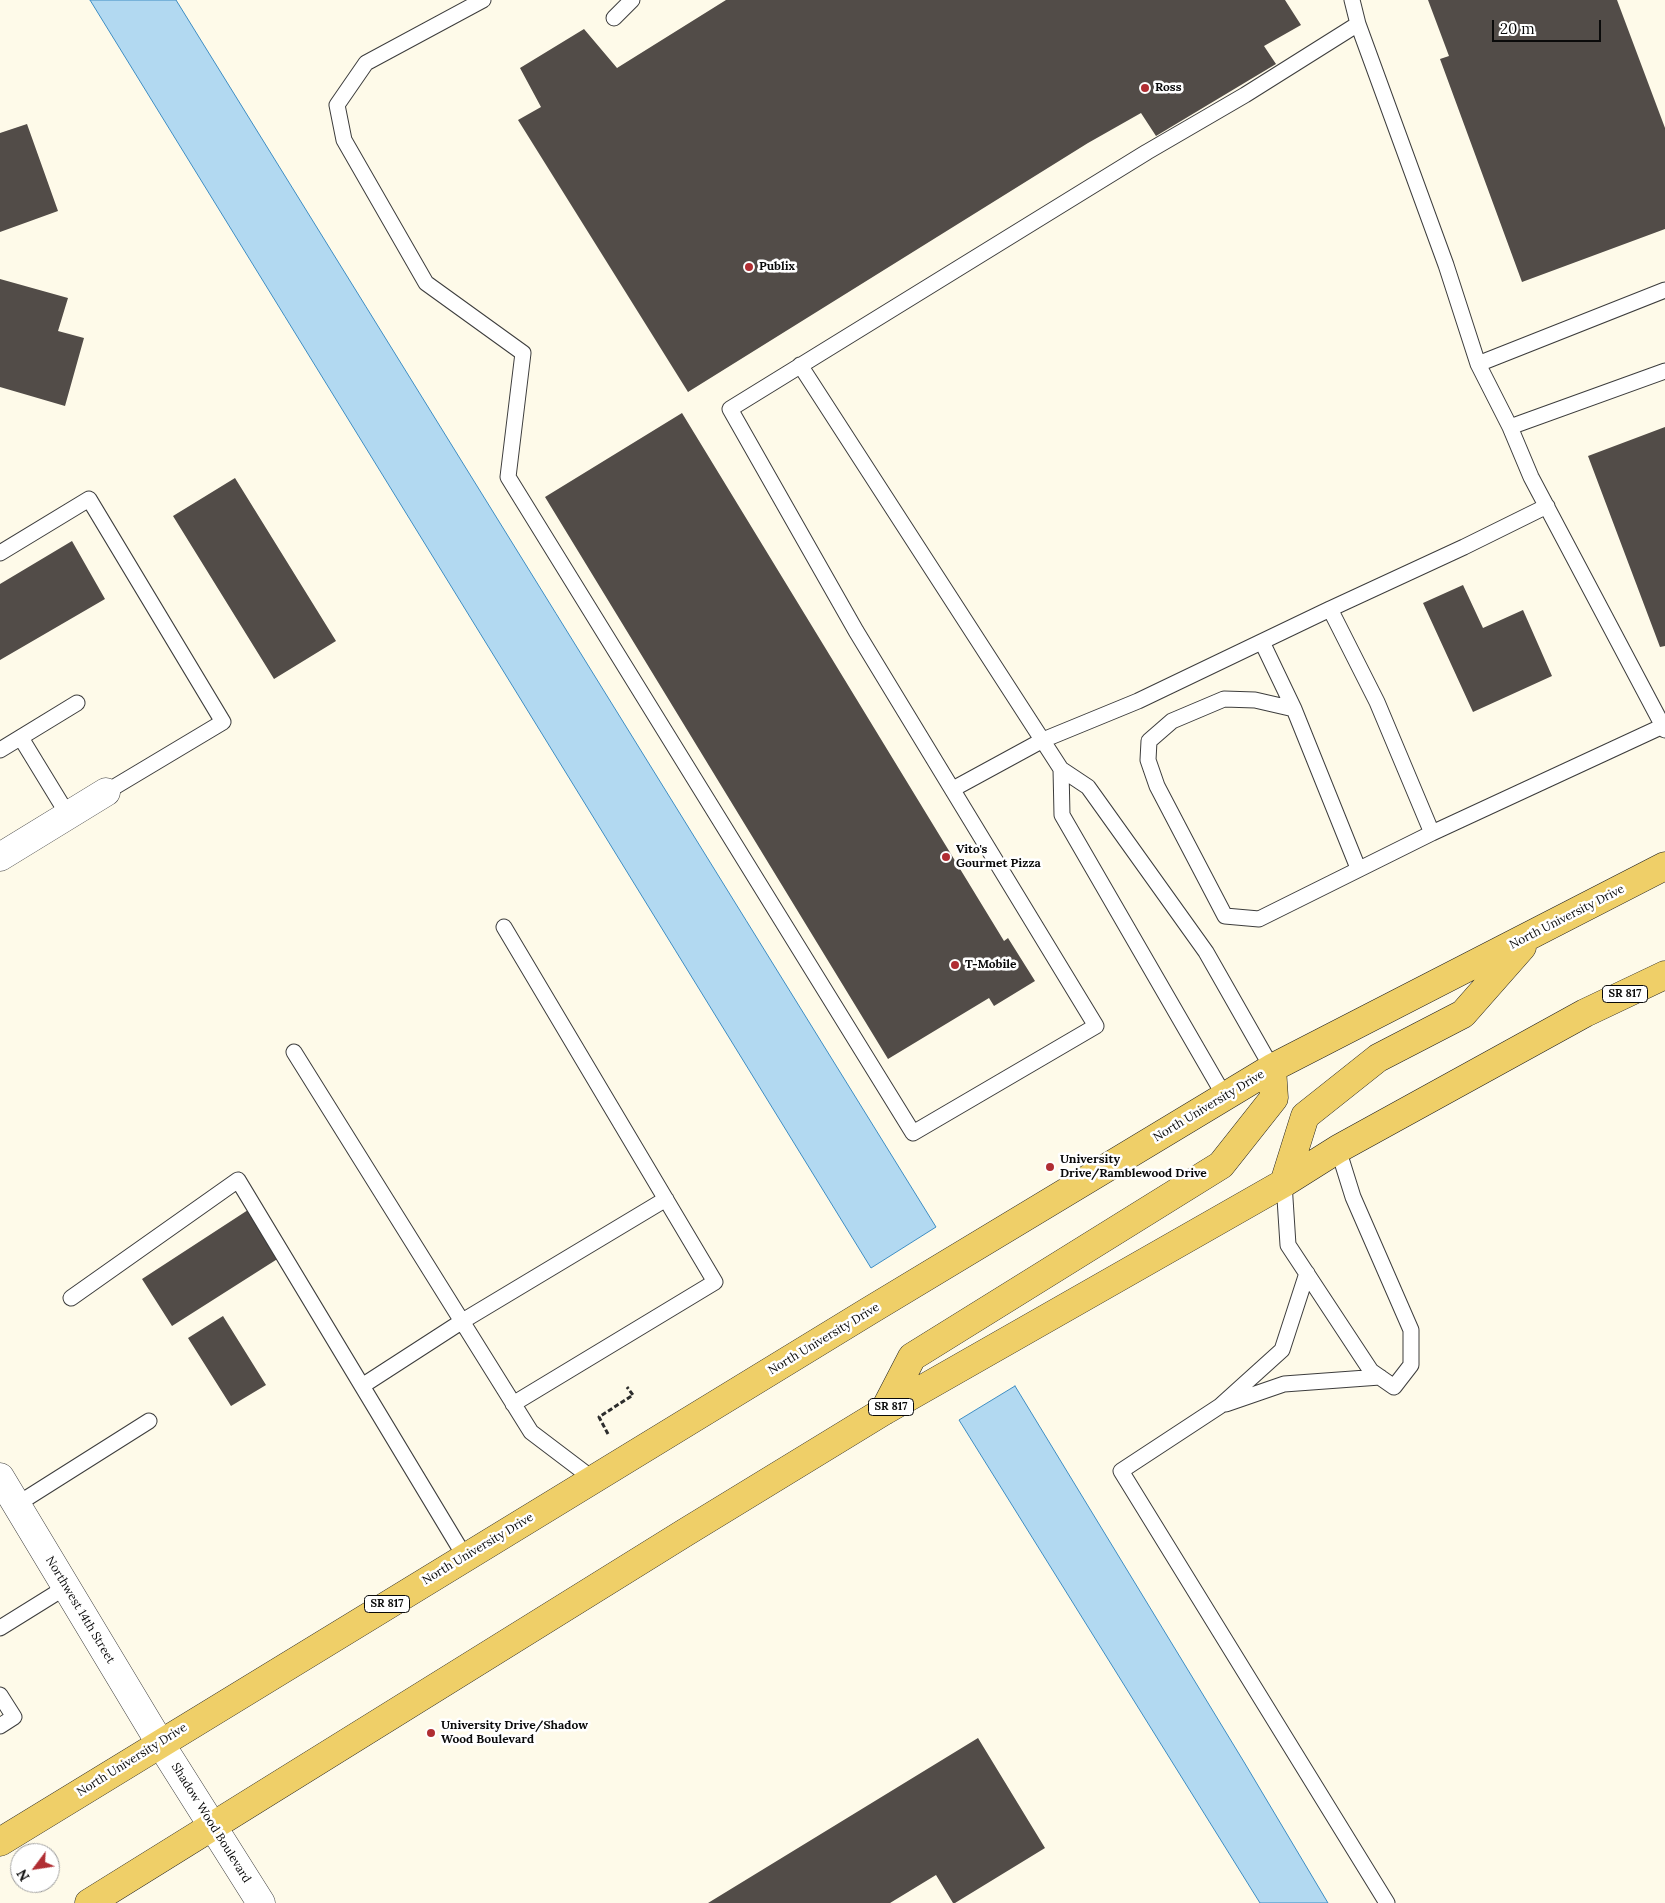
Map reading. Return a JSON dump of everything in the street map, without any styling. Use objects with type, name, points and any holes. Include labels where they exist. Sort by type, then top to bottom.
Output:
[{"type":"main road","name":"North University Drive","points":[[0,1842],[160,1742],[1272,1068],[1665,866]]},
{"type":"main road","points":[[1284,1183],[1305,1116],[1378,1058],[1463,1014],[1533,935]]},
{"type":"main road","name":"SR 817","points":[[89,1903],[884,1411],[1284,1183],[1338,1149],[1585,1013],[1665,975]]},
{"type":"main road","points":[[884,1411],[912,1356],[1220,1165],[1274,1098],[1272,1068]]},
{"type":"street","points":[[0,857],[106,792]]},
{"type":"street","name":"Northwest 14th Street","points":[[0,1478],[160,1742]]},
{"type":"street","name":"Shadow Wood Boulevard","points":[[160,1742],[261,1903]]},
{"type":"lane","points":[[483,0],[366,63],[337,104],[344,140],[426,284],[523,353],[508,477],[914,1133],[1096,1026],[856,631],[730,409],[1358,24]]},
{"type":"lane","points":[[614,18],[632,0]]},
{"type":"lane","points":[[1294,709],[1256,700],[1224,699],[1172,721],[1149,742],[1148,760],[1157,786],[1226,916],[1259,918],[1432,833],[1664,728],[1531,477],[1510,427],[1478,364],[1446,265],[1358,24],[1352,0]]},
{"type":"lane","points":[[1478,364],[1665,290]]},
{"type":"lane","points":[[800,365],[1061,769],[1088,787],[1206,952],[1272,1068]]},
{"type":"lane","points":[[1510,427],[1665,372]]},
{"type":"lane","points":[[0,553],[89,499],[223,722],[106,792]]},
{"type":"lane","points":[[953,789],[1043,740],[1138,701],[1547,506]]},
{"type":"lane","points":[[1330,609],[1377,702],[1432,833]]},
{"type":"lane","points":[[1262,642],[1294,709],[1358,868]]},
{"type":"lane","points":[[0,750],[77,703]]},
{"type":"lane","points":[[21,738],[68,815]]},
{"type":"lane","points":[[1061,769],[1062,815],[1225,1097]]},
{"type":"lane","points":[[504,927],[715,1282],[513,1404]]},
{"type":"lane","points":[[294,1052],[531,1432],[593,1480]]},
{"type":"lane","points":[[1284,1183],[1288,1245],[1371,1371],[1394,1387],[1411,1365],[1410,1330],[1353,1197],[1338,1149]]},
{"type":"lane","points":[[71,1298],[238,1180],[465,1557]]},
{"type":"lane","points":[[362,1386],[461,1322],[666,1199]]},
{"type":"lane","points":[[1307,1273],[1282,1350],[1220,1406],[1121,1471],[1387,1903]]},
{"type":"lane","points":[[1220,1406],[1284,1384],[1380,1377]]},
{"type":"lane","points":[[16,1505],[149,1422]]},
{"type":"lane","points":[[0,1628],[66,1587]]},
{"type":"lane","points":[[0,1695],[14,1717],[0,1726]]},
{"type":"path","points":[[609,1437],[599,1417],[633,1395],[627,1387]]},
{"type":"water","points":[[90,0],[176,0],[936,1227],[871,1268]]},
{"type":"water","points":[[1015,1386],[1328,1903],[1260,1903],[959,1420]]},
{"type":"building","name":"Publix","points":[[726,0],[1285,0],[1301,25],[1264,46],[1276,64],[1156,136],[1141,113],[1088,143],[688,392],[518,120],[541,107],[520,68],[584,29],[617,68]]},
{"type":"building","points":[[1428,0],[1617,0],[1665,128],[1665,229],[1522,282],[1440,59],[1449,56]]},
{"type":"building","points":[[27,124],[58,211],[0,232],[0,133]]},
{"type":"building","points":[[0,279],[68,298],[58,331],[84,338],[65,406],[0,387]]},
{"type":"building","points":[[682,413],[1004,941],[1008,938],[1035,981],[994,1006],[989,998],[888,1059],[545,497]]},
{"type":"building","points":[[1665,427],[1665,646],[1660,647],[1588,456]]},
{"type":"building","points":[[235,478],[336,641],[274,679],[173,516]]},
{"type":"building","points":[[72,541],[105,599],[0,660],[0,584]]},
{"type":"building","points":[[1463,585],[1483,628],[1523,610],[1552,676],[1473,712],[1423,603]]},
{"type":"building","points":[[248,1210],[279,1258],[172,1326],[142,1279]]},
{"type":"building","points":[[223,1316],[266,1385],[231,1406],[188,1338]]},
{"type":"building","points":[[978,1738],[1045,1848],[955,1903],[953,1903],[936,1875],[890,1903],[708,1903]]},
{"type":"place","name":"Ross","points":[[1145,88]]},
{"type":"place","name":"Publix","points":[[749,267]]},
{"type":"place","name":"Vito's Gourmet Pizza","points":[[946,857]]},
{"type":"place","name":"T-Mobile","points":[[955,965]]},
{"type":"place","name":"University Drive/Ramblewood Drive","points":[[1050,1167]]},
{"type":"place","name":"University Drive/Shadow Wood Boulevard","points":[[431,1733]]}]
